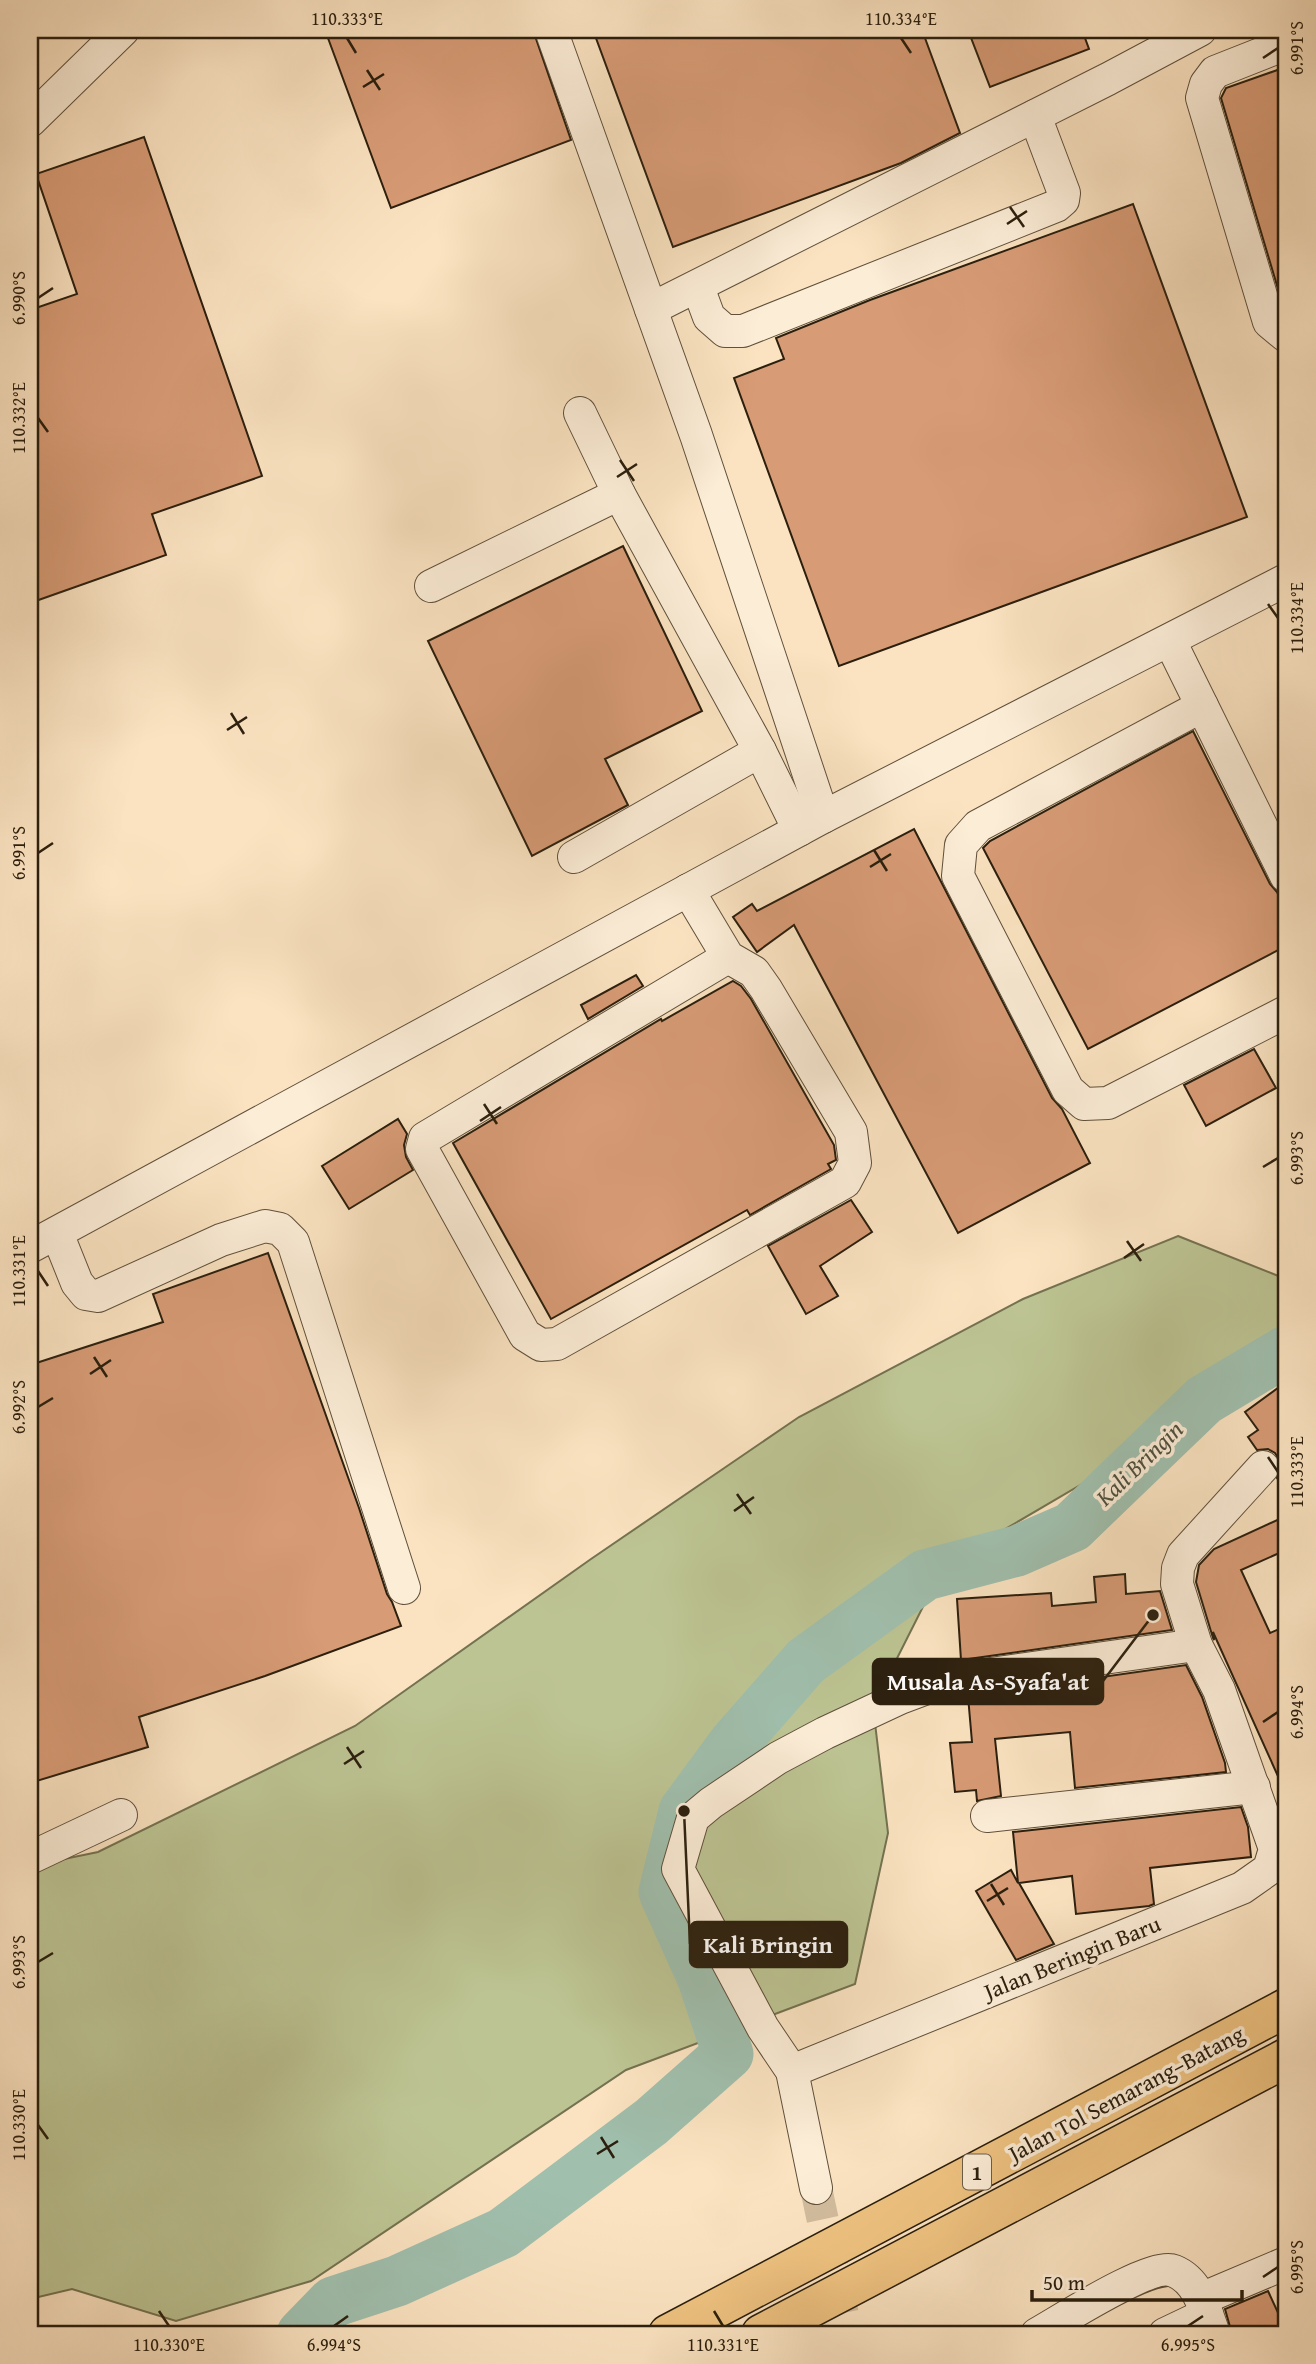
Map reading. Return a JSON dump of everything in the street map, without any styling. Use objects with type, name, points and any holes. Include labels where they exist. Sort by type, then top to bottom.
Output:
[{"type":"highway","name":"Jalan Tol Semarang–Batang","points":[[668,2334],[1286,2008]]},
{"type":"highway","name":"Jalan Tol Semarang–Batang","points":[[761,2334],[1286,2058]]},
{"type":"street","points":[[30,121],[123,30]]},
{"type":"street","points":[[551,30],[696,435],[811,823]]},
{"type":"street","points":[[651,309],[1200,30]]},
{"type":"street","points":[[1286,44],[1215,72],[1206,84],[1202,98],[1269,322],[1286,336]]},
{"type":"street","points":[[698,286],[709,317],[725,331],[743,331],[1056,206],[1063,201],[1064,193],[1035,116]]},
{"type":"street","points":[[580,413],[619,494],[760,751],[811,823]]},
{"type":"street","points":[[431,586],[619,494]]},
{"type":"street","points":[[404,1588],[293,1242],[280,1229],[265,1226],[220,1240],[98,1296],[86,1294],[43,1240],[811,823],[1286,579]]},
{"type":"street","points":[[1170,640],[1286,876]]},
{"type":"street","points":[[1202,706],[978,826],[961,845],[958,876],[1068,1090],[1084,1104],[1108,1103],[1286,1012]]},
{"type":"street","points":[[574,857],[760,751]]},
{"type":"street","points":[[688,890],[728,957],[754,972],[766,989],[850,1132],[855,1163],[845,1182],[557,1344],[541,1345],[525,1335],[422,1149],[425,1138],[728,957]]},
{"type":"street","name":"Jalan Beringin Baru","points":[[792,2071],[1242,1888],[1269,1869],[1275,1849],[1219,1690],[1196,1645],[1177,1584],[1178,1568],[1183,1555],[1263,1467]]},
{"type":"street","points":[[816,2188],[792,2071],[763,2028],[678,1869],[693,1818],[778,1758],[825,1732],[900,1698],[948,1680],[1196,1645]]},
{"type":"street","points":[[986,1816],[1254,1787]]},
{"type":"street","points":[[30,1858],[121,1815]]},
{"type":"street","points":[[1165,2334],[1207,2316],[1286,2263]]},
{"type":"street","points":[[1037,2334],[1141,2276],[1160,2270],[1174,2271],[1188,2280],[1207,2316]]},
{"type":"green space","points":[[1178,1236],[1286,1279],[1286,1361],[1224,1380],[1111,1467],[944,1565],[873,1706],[888,1833],[855,1984],[626,2070],[311,2281],[176,2321],[72,2289],[30,2299],[30,1866],[98,1852],[355,1726],[591,1559],[799,1417],[1023,1299]]},
{"type":"building","points":[[325,30],[533,30],[571,140],[391,208]]},
{"type":"building","points":[[593,30],[922,30],[960,133],[901,163],[673,247]]},
{"type":"building","points":[[968,30],[1082,30],[1089,49],[990,87]]},
{"type":"building","points":[[1286,67],[1284,309],[1221,98],[1226,88]]},
{"type":"building","points":[[144,137],[262,476],[152,514],[166,555],[30,603],[30,310],[77,294],[36,174]]},
{"type":"building","points":[[1133,204],[1247,517],[839,666],[734,378],[784,359],[776,338],[870,300]]},
{"type":"building","points":[[623,546],[702,711],[605,759],[628,805],[532,856],[428,641]]},
{"type":"building","points":[[1193,731],[1270,884],[1286,910],[1286,946],[1088,1049],[983,848],[990,841]]},
{"type":"building","points":[[914,829],[1052,1098],[1062,1109],[1090,1163],[958,1233],[794,925],[757,952],[733,917],[752,904],[757,911]]},
{"type":"building","points":[[636,975],[643,986],[588,1019],[581,1005]]},
{"type":"building","points":[[733,981],[741,986],[751,999],[834,1145],[836,1160],[828,1164],[831,1169],[750,1215],[747,1210],[551,1319],[453,1143],[661,1019],[662,1021]]},
{"type":"building","points":[[1254,1049],[1276,1088],[1206,1126],[1184,1085]]},
{"type":"building","points":[[398,1119],[407,1134],[404,1145],[406,1157],[413,1170],[349,1209],[322,1166]]},
{"type":"building","points":[[851,1200],[872,1232],[820,1266],[838,1296],[806,1314],[768,1246]]},
{"type":"building","points":[[268,1253],[387,1594],[401,1626],[265,1676],[139,1717],[148,1747],[30,1783],[30,1365],[163,1322],[153,1294]]},
{"type":"building","points":[[1286,1382],[1286,1491],[1277,1478],[1281,1470],[1275,1453],[1268,1449],[1257,1450],[1248,1437],[1258,1430],[1245,1412]]},
{"type":"building","points":[[1286,1516],[1286,1550],[1241,1570],[1270,1633],[1286,1626],[1286,1794],[1213,1632],[1214,1640],[1213,1638],[1196,1582],[1199,1565],[1214,1549]]},
{"type":"building","points":[[1125,1574],[1126,1594],[1160,1591],[1172,1630],[961,1660],[957,1599],[1051,1593],[1052,1606],[1096,1602],[1094,1577]]},
{"type":"building","points":[[1186,1665],[1202,1697],[1226,1772],[1075,1788],[1070,1732],[995,1739],[1001,1796],[977,1801],[976,1790],[955,1792],[950,1743],[972,1742],[968,1696]]},
{"type":"building","points":[[1241,1807],[1248,1827],[1251,1857],[1150,1868],[1154,1904],[1149,1906],[1076,1914],[1072,1876],[1019,1883],[1054,1944],[1016,1960],[976,1891],[1011,1870],[1018,1883],[1013,1832]]},
{"type":"building","points":[[1268,2291],[1286,2334],[1232,2334],[1225,2309]]},
{"type":"waterway","name":"Kali Bringin","points":[[302,2334],[333,2302],[397,2281],[503,2233],[651,2122],[728,2054],[703,1979],[664,1892],[684,1811],[734,1743],[806,1661],[925,1575],[1017,1551],[1072,1527],[1204,1400],[1286,1351]]},
{"type":"tunnel","points":[[816,2188],[847,2334]]},
{"type":"place","name":"Musala As-Syafa'at","points":[[1153,1615]]},
{"type":"place","name":"Kali Bringin","points":[[684,1811]]}]
